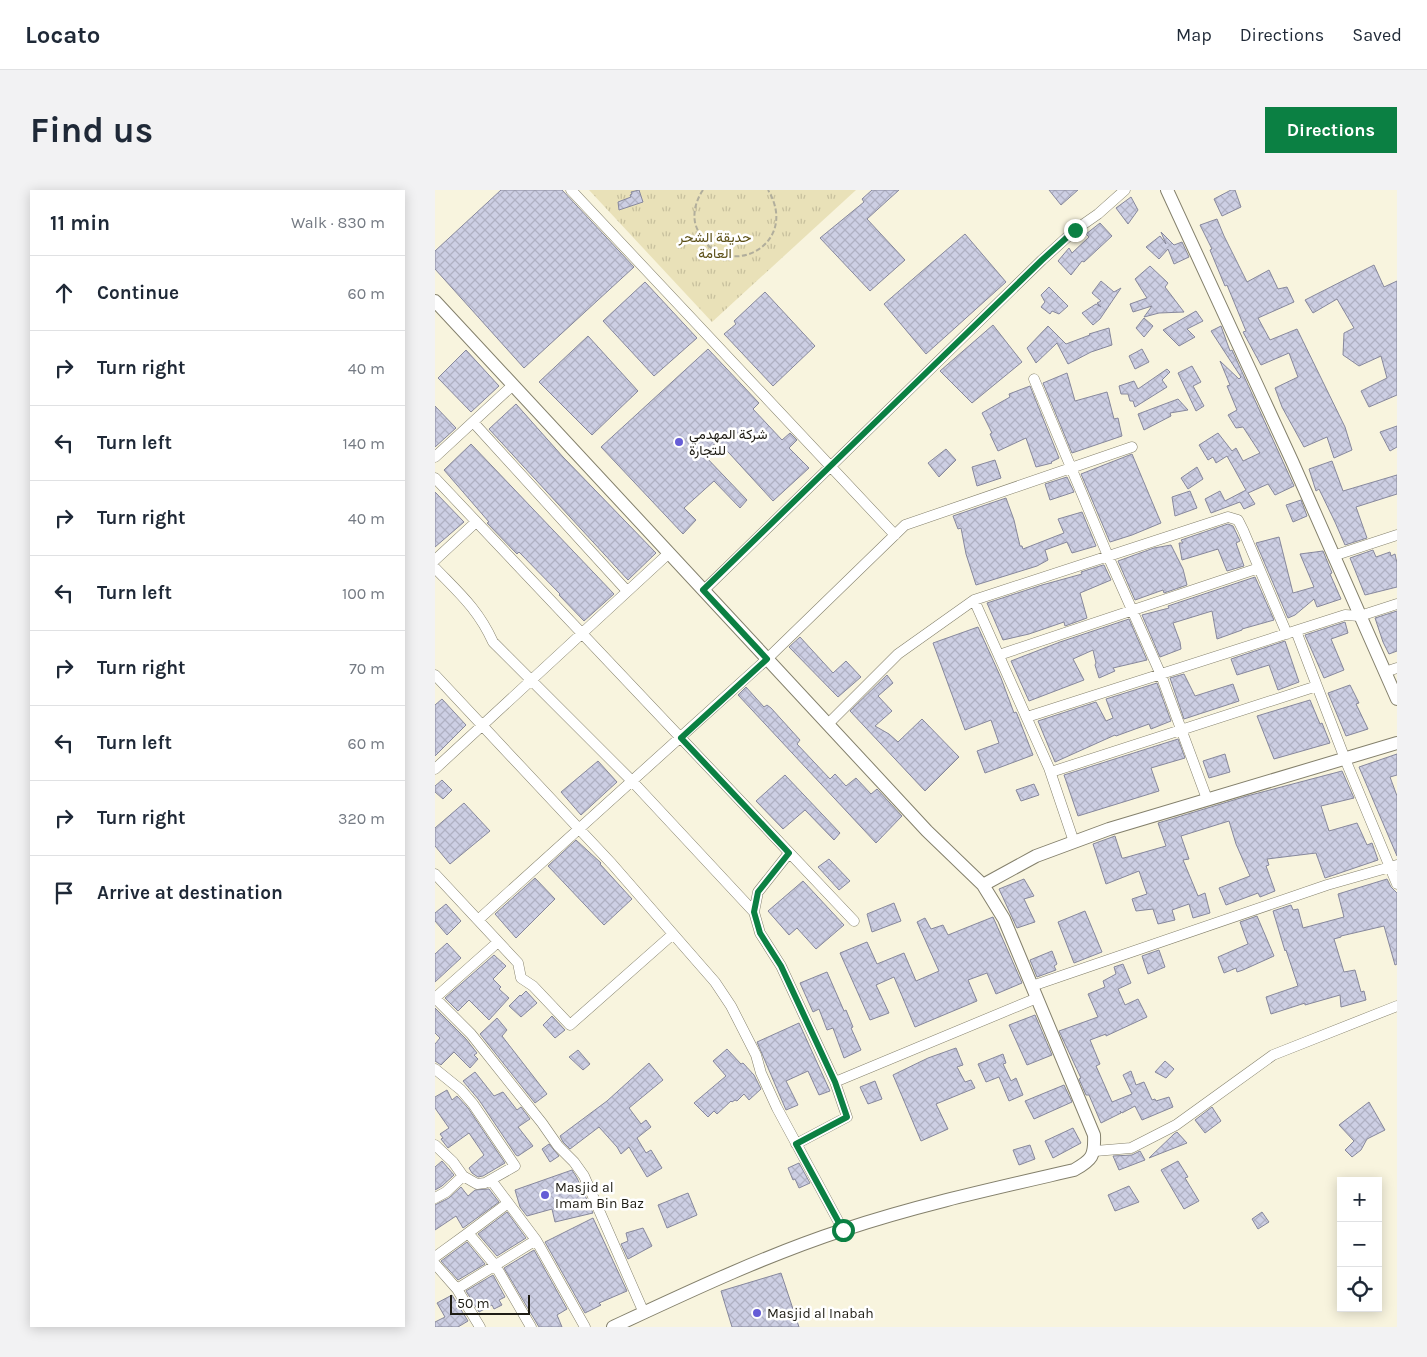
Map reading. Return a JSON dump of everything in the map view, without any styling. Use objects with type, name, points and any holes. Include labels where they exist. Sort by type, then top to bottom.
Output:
[{"type":"street","points":[[571,190],[895,535]]},
{"type":"street","points":[[703,590],[1042,260],[1075,230],[1113,202],[1125,190]]},
{"type":"street","points":[[1167,190],[1292,461],[1360,616],[1391,670],[1397,699]]},
{"type":"street","points":[[435,301],[927,831],[983,885],[1004,919],[1094,1135],[1095,1151],[1086,1164],[1074,1170],[920,1206],[843,1230],[778,1253],[613,1327]]},
{"type":"street","points":[[1034,380],[1108,556],[1161,675],[1207,799]]},
{"type":"street","points":[[435,457],[513,385]]},
{"type":"street","points":[[473,422],[627,591]]},
{"type":"street","points":[[478,920],[767,659],[905,525],[1132,446]]},
{"type":"street","points":[[435,478],[854,921]]},
{"type":"street","points":[[828,724],[898,654],[974,600],[1228,517],[1238,520],[1259,568],[1317,686],[1345,759],[1394,866],[1397,884]]},
{"type":"street","points":[[435,560],[476,522]]},
{"type":"street","points":[[1333,556],[1397,535]]},
{"type":"street","points":[[435,769],[669,552]]},
{"type":"street","points":[[435,568],[474,608],[484,622],[493,642],[632,781],[754,912],[760,933],[781,966],[835,1082],[847,1117],[796,1144]]},
{"type":"street","points":[[999,656],[1259,568]]},
{"type":"street","points":[[974,600],[1051,772],[1074,842]]},
{"type":"street","points":[[1027,717],[1345,615],[1360,616],[1397,604]]},
{"type":"street","points":[[435,675],[579,829],[715,982],[731,1006],[756,1055],[761,1073],[777,1108],[843,1230]]},
{"type":"street","points":[[1051,772],[1317,686]]},
{"type":"street","points":[[983,885],[1036,856],[1109,829],[1397,743]]},
{"type":"street","points":[[754,912],[758,892],[789,853]]},
{"type":"street","points":[[1032,986],[1327,885],[1394,866]]},
{"type":"street","points":[[435,874],[518,963],[521,978],[533,986],[570,1025],[673,934]]},
{"type":"street","points":[[498,942],[435,998],[471,1034],[558,1146],[574,1162],[584,1176],[644,1313]]},
{"type":"street","points":[[835,1082],[1037,998]]},
{"type":"street","points":[[1095,1151],[1131,1148],[1176,1125],[1273,1055],[1397,1006]]},
{"type":"street","points":[[435,1069],[461,1090],[473,1104],[515,1166],[485,1183],[477,1184],[463,1176],[453,1162],[435,1145]]},
{"type":"street","points":[[435,1198],[446,1192],[463,1176]]},
{"type":"street","points":[[491,1180],[536,1240],[585,1327]]},
{"type":"street","points":[[435,1257],[508,1203]]},
{"type":"street","points":[[467,1233],[495,1265],[531,1327]]},
{"type":"street","points":[[457,1289],[536,1240]]},
{"type":"street","points":[[435,1264],[457,1289],[479,1327]]},
{"type":"path","points":[[703,190],[695,209],[695,223],[700,236],[709,247],[721,254],[734,257],[748,255],[761,249],[770,239],[776,227],[777,214],[774,200],[768,190]]},
{"type":"green space","name":"حديقة الشحر العامة","points":[[589,190],[856,190],[712,322]]},
{"type":"building","points":[[501,190],[562,190],[634,267],[524,368],[435,269],[435,251]]},
{"type":"building","points":[[639,190],[643,202],[619,210],[618,202],[631,197],[631,192]]},
{"type":"building","points":[[872,190],[899,190],[867,219],[905,260],[870,291],[820,238],[864,202],[862,199]]},
{"type":"building","points":[[1049,190],[1078,190],[1061,205]]},
{"type":"building","points":[[1231,190],[1235,190],[1241,207],[1222,216],[1214,199]]},
{"type":"building","points":[[1131,197],[1138,210],[1128,224],[1116,208]]},
{"type":"building","points":[[1217,219],[1247,282],[1269,270],[1278,289],[1287,287],[1294,302],[1258,318],[1270,340],[1297,329],[1345,427],[1352,450],[1334,458],[1327,437],[1304,447],[1282,407],[1275,388],[1298,377],[1289,353],[1261,365],[1243,332],[1246,331],[1200,225]]},
{"type":"building","points":[[1100,223],[1112,236],[1084,262],[1082,261],[1071,275],[1058,261],[1069,248],[1072,253],[1089,237],[1086,234]]},
{"type":"building","points":[[1161,232],[1174,245],[1182,242],[1189,257],[1174,264],[1168,249],[1159,259],[1146,247],[1160,236],[1166,244]]},
{"type":"building","points":[[965,234],[1006,282],[926,354],[884,304]]},
{"type":"building","points":[[1374,265],[1384,287],[1397,281],[1397,395],[1369,407],[1361,391],[1387,378],[1381,356],[1359,366],[1343,355],[1344,333],[1354,328],[1337,299],[1313,313],[1305,300]]},
{"type":"building","points":[[1150,266],[1168,283],[1165,287],[1184,312],[1159,313],[1144,317],[1152,306],[1133,312],[1130,304],[1147,298],[1135,279]]},
{"type":"building","points":[[1101,281],[1114,292],[1121,288],[1100,319],[1093,325],[1082,313],[1096,304],[1101,307],[1097,303],[1101,301],[1092,293]]},
{"type":"building","points":[[645,282],[697,338],[654,376],[603,321]]},
{"type":"building","points":[[1049,287],[1068,306],[1059,314],[1052,311],[1050,314],[1041,307],[1045,302],[1041,295]]},
{"type":"building","points":[[765,292],[815,346],[773,386],[724,334],[736,324],[734,321]]},
{"type":"building","points":[[1196,311],[1203,321],[1187,329],[1195,337],[1179,346],[1163,330]]},
{"type":"building","points":[[1144,318],[1153,326],[1144,337],[1136,328]]},
{"type":"building","points":[[993,325],[1022,362],[972,403],[940,371]]},
{"type":"building","points":[[1048,326],[1066,344],[1109,328],[1112,345],[1091,352],[1068,364],[1057,343],[1036,363],[1027,348]]},
{"type":"building","points":[[1221,326],[1230,351],[1232,350],[1294,486],[1275,495],[1268,484],[1248,493],[1255,504],[1244,509],[1240,502],[1211,513],[1205,499],[1220,491],[1225,501],[1246,490],[1227,456],[1216,463],[1213,457],[1208,460],[1199,445],[1218,433],[1232,451],[1236,448],[1243,461],[1260,453],[1243,427],[1236,428],[1228,415],[1237,410],[1227,386],[1230,385],[1220,361],[1239,379],[1241,377],[1211,331]]},
{"type":"building","points":[[588,336],[638,391],[592,435],[539,382]]},
{"type":"building","points":[[708,349],[759,403],[753,409],[782,440],[790,433],[797,440],[789,448],[809,468],[773,501],[718,441],[703,454],[747,500],[740,508],[714,481],[684,508],[696,520],[683,534],[601,447]]},
{"type":"building","points":[[1142,349],[1149,362],[1135,369],[1129,356]]},
{"type":"building","points":[[466,350],[499,386],[471,412],[438,378]]},
{"type":"building","points":[[1192,366],[1201,382],[1193,386],[1204,406],[1196,411],[1178,373]]},
{"type":"building","points":[[1167,369],[1170,372],[1162,380],[1167,387],[1135,407],[1133,401],[1130,401],[1128,394],[1121,394],[1119,386],[1134,381],[1138,389]]},
{"type":"building","points":[[1067,373],[1075,401],[1107,392],[1114,419],[1118,418],[1122,436],[1072,453],[1043,383]]},
{"type":"building","points":[[1030,386],[1059,458],[1052,463],[1036,467],[1026,438],[998,451],[982,413],[1010,397],[1009,394]]},
{"type":"building","points":[[1178,399],[1188,410],[1170,413],[1171,416],[1144,430],[1138,414]]},
{"type":"building","points":[[516,404],[563,457],[656,553],[628,580],[489,429]]},
{"type":"building","points":[[435,406],[456,428],[435,447]]},
{"type":"building","points":[[1397,426],[1397,447],[1390,451],[1380,432]]},
{"type":"building","points":[[471,444],[614,594],[584,621],[519,552],[517,554],[487,523],[489,522],[444,470]]},
{"type":"building","points":[[946,449],[956,460],[939,477],[928,463]]},
{"type":"building","points":[[1132,454],[1161,523],[1110,542],[1081,474]]},
{"type":"building","points":[[995,460],[1001,478],[977,486],[972,467]]},
{"type":"building","points":[[1332,461],[1343,491],[1397,475],[1397,494],[1356,507],[1367,538],[1345,545],[1319,489],[1316,491],[1309,469]]},
{"type":"building","points":[[1197,467],[1203,479],[1188,489],[1181,478]]},
{"type":"building","points":[[1067,477],[1074,492],[1050,500],[1045,484]]},
{"type":"building","points":[[1190,491],[1197,508],[1175,516],[1172,497]]},
{"type":"building","points":[[435,492],[464,522],[435,547]]},
{"type":"building","points":[[1006,498],[1014,520],[1020,546],[1023,549],[1064,533],[1058,519],[1082,512],[1096,546],[1072,553],[1067,542],[1045,550],[1048,560],[1037,566],[976,585],[966,554],[961,528],[958,529],[953,516]]},
{"type":"building","points":[[1301,500],[1307,516],[1293,522],[1286,505]]},
{"type":"building","points":[[1228,524],[1233,526],[1240,541],[1236,543],[1244,566],[1227,571],[1218,549],[1182,560],[1179,543],[1183,543],[1181,540]]},
{"type":"building","points":[[1279,537],[1293,593],[1314,587],[1300,554],[1323,551],[1332,573],[1330,574],[1341,599],[1317,607],[1314,599],[1295,615],[1288,618],[1256,543]]},
{"type":"building","points":[[1171,545],[1183,569],[1187,585],[1164,593],[1163,590],[1135,600],[1118,561],[1154,548]]},
{"type":"building","points":[[1373,550],[1376,557],[1390,552],[1391,556],[1395,554],[1397,587],[1365,595],[1350,558]]},
{"type":"building","points":[[1104,565],[1111,580],[1080,593],[1087,618],[1065,626],[1064,622],[1029,634],[1003,640],[987,603],[1082,574],[1081,572]]},
{"type":"building","points":[[1255,577],[1274,620],[1242,629],[1217,639],[1212,611],[1173,623],[1181,649],[1160,657],[1142,615],[1169,608],[1168,606]]},
{"type":"building","points":[[1397,611],[1397,651],[1389,654],[1375,618]]},
{"type":"building","points":[[1129,619],[1147,660],[1113,668],[1115,671],[1099,678],[1093,650],[1073,659],[1084,680],[1029,701],[1011,661]]},
{"type":"building","points":[[1345,622],[1348,633],[1331,639],[1344,670],[1324,678],[1305,635]]},
{"type":"building","points":[[978,627],[1033,755],[985,773],[977,751],[999,743],[991,720],[965,730],[933,643]]},
{"type":"building","points":[[800,637],[833,673],[846,661],[861,677],[838,697],[789,647]]},
{"type":"building","points":[[1285,641],[1299,682],[1278,690],[1269,665],[1237,675],[1231,659]]},
{"type":"building","points":[[1184,674],[1195,696],[1233,684],[1239,701],[1184,719],[1170,678]]},
{"type":"building","points":[[887,675],[893,683],[878,696],[892,711],[875,726],[898,742],[922,719],[959,757],[925,791],[850,711]]},
{"type":"building","points":[[1157,683],[1171,721],[1151,729],[1149,724],[1115,735],[1055,762],[1038,721],[1096,702],[1106,721],[1113,718],[1106,699]]},
{"type":"building","points":[[1350,685],[1359,703],[1356,704],[1368,729],[1346,736],[1328,693]]},
{"type":"building","points":[[746,687],[764,707],[767,705],[771,708],[800,740],[797,744],[830,779],[835,774],[846,786],[856,778],[871,794],[877,789],[902,816],[876,843],[738,695]]},
{"type":"building","points":[[442,699],[466,725],[435,756],[435,705]]},
{"type":"building","points":[[1310,700],[1330,743],[1274,759],[1257,716]]},
{"type":"building","points":[[1178,739],[1185,758],[1151,768],[1159,791],[1078,816],[1064,775]]},
{"type":"building","points":[[1225,754],[1230,772],[1209,778],[1203,761]]},
{"type":"building","points":[[1397,754],[1397,775],[1390,777],[1397,796],[1397,856],[1359,767]]},
{"type":"building","points":[[598,761],[617,782],[581,815],[561,792]]},
{"type":"building","points":[[1342,771],[1354,798],[1321,806],[1329,831],[1357,823],[1367,845],[1372,843],[1378,860],[1325,878],[1316,853],[1267,859],[1269,865],[1266,866],[1275,891],[1260,897],[1258,893],[1226,905],[1219,888],[1250,876],[1236,844],[1229,821],[1181,836],[1189,859],[1183,860],[1198,896],[1205,893],[1210,913],[1193,918],[1189,904],[1172,910],[1175,920],[1158,924],[1153,909],[1136,911],[1132,899],[1147,894],[1139,871],[1106,884],[1093,844],[1115,836],[1122,858],[1166,846],[1158,823],[1247,796]]},
{"type":"building","points":[[785,775],[840,833],[834,840],[805,810],[783,829],[756,801]]},
{"type":"building","points":[[442,780],[452,790],[443,799],[435,792],[435,786]]},
{"type":"building","points":[[1034,784],[1039,795],[1021,801],[1016,790]]},
{"type":"building","points":[[464,803],[490,831],[450,864],[435,846],[435,828]]},
{"type":"building","points":[[576,840],[601,863],[632,899],[604,925],[548,866]]},
{"type":"building","points":[[829,859],[850,881],[839,890],[818,867]]},
{"type":"building","points":[[535,878],[555,899],[516,938],[495,914]]},
{"type":"building","points":[[1024,879],[1034,896],[1024,899],[1035,922],[1017,928],[999,889]]},
{"type":"building","points":[[1387,879],[1397,893],[1397,964],[1395,965],[1384,926],[1341,936],[1334,939],[1344,972],[1355,970],[1361,992],[1364,991],[1366,1000],[1341,1007],[1340,995],[1305,1005],[1305,1003],[1271,1014],[1266,997],[1298,986],[1273,911],[1291,905],[1293,910],[1298,909],[1303,928],[1344,917],[1338,894]]},
{"type":"building","points":[[803,881],[844,925],[816,949],[797,928],[789,935],[768,911]]},
{"type":"building","points":[[894,903],[901,921],[872,932],[867,914]]},
{"type":"building","points":[[446,904],[461,921],[447,935],[435,921],[435,913]]},
{"type":"building","points":[[1085,911],[1102,952],[1074,963],[1058,922]]},
{"type":"building","points":[[1257,916],[1274,956],[1243,970],[1237,972],[1236,968],[1224,973],[1218,957],[1248,944],[1240,922]]},
{"type":"building","points":[[993,917],[1022,983],[996,994],[987,973],[968,980],[977,1001],[915,1027],[894,977],[876,985],[889,1013],[870,1020],[840,953],[867,942],[877,964],[904,953],[916,981],[939,971],[917,922],[925,918],[931,929],[943,925],[948,935]]},
{"type":"building","points":[[447,943],[461,958],[435,982],[435,954]]},
{"type":"building","points":[[1159,950],[1165,967],[1148,974],[1142,956]]},
{"type":"building","points":[[1052,951],[1057,964],[1054,966],[1056,970],[1037,977],[1030,960]]},
{"type":"building","points":[[494,955],[506,966],[493,979],[501,987],[499,989],[509,998],[489,1020],[469,1000],[458,1011],[445,998]]},
{"type":"building","points":[[1123,964],[1131,983],[1118,989],[1125,1005],[1138,999],[1147,1017],[1106,1036],[1106,1034],[1090,1040],[1100,1064],[1096,1066],[1112,1102],[1132,1094],[1123,1075],[1131,1071],[1136,1085],[1144,1082],[1152,1100],[1155,1099],[1156,1101],[1169,1097],[1173,1107],[1142,1120],[1135,1106],[1122,1113],[1120,1111],[1121,1113],[1101,1123],[1089,1095],[1086,1095],[1079,1079],[1081,1078],[1059,1031],[1098,1017],[1088,994],[1105,987],[1103,981],[1116,974],[1114,967]]},
{"type":"building","points":[[827,972],[844,1011],[846,1010],[853,1027],[851,1028],[861,1050],[844,1058],[833,1028],[827,1030],[819,1009],[813,1012],[800,983]]},
{"type":"building","points":[[526,991],[537,1003],[521,1017],[509,1006]]},
{"type":"building","points":[[435,1008],[466,1039],[477,1053],[474,1055],[478,1059],[470,1068],[454,1052],[441,1065],[435,1061],[435,1044],[440,1038],[435,1033]]},
{"type":"building","points":[[1035,1015],[1052,1055],[1027,1065],[1009,1025]]},
{"type":"building","points":[[552,1016],[565,1030],[555,1038],[543,1025]]},
{"type":"building","points":[[497,1018],[507,1030],[502,1036],[547,1094],[535,1103],[480,1034]]},
{"type":"building","points":[[799,1023],[830,1091],[819,1095],[808,1071],[786,1081],[798,1105],[786,1110],[757,1042]]},
{"type":"building","points":[[956,1048],[963,1065],[957,1067],[965,1082],[971,1080],[975,1088],[936,1104],[948,1129],[921,1141],[893,1075],[928,1058]]},
{"type":"building","points":[[727,1049],[754,1075],[761,1089],[749,1100],[744,1094],[737,1101],[731,1101],[717,1114],[714,1111],[708,1117],[694,1103],[726,1076],[713,1061]]},
{"type":"building","points":[[578,1050],[590,1064],[583,1070],[569,1057]]},
{"type":"building","points":[[1003,1054],[1006,1063],[1003,1064],[1011,1081],[1016,1078],[1023,1095],[1009,1101],[999,1077],[986,1082],[978,1064]]},
{"type":"building","points":[[1165,1061],[1174,1069],[1166,1078],[1155,1072]]},
{"type":"building","points":[[649,1063],[663,1080],[629,1108],[641,1124],[646,1120],[651,1127],[637,1138],[646,1153],[651,1150],[662,1168],[647,1177],[629,1147],[621,1154],[599,1127],[570,1149],[563,1142],[560,1136],[607,1101]]},
{"type":"building","points":[[475,1072],[494,1096],[503,1092],[517,1110],[521,1107],[530,1119],[518,1127],[533,1146],[518,1156],[479,1100],[463,1081]]},
{"type":"building","points":[[875,1081],[882,1099],[868,1104],[860,1087]]},
{"type":"building","points":[[1064,1085],[1072,1102],[1034,1119],[1025,1101]]},
{"type":"building","points":[[447,1090],[452,1100],[457,1096],[468,1108],[505,1163],[478,1177],[469,1168],[484,1155],[469,1133],[448,1148],[441,1139],[443,1138],[440,1134],[449,1128],[435,1108],[435,1097]]},
{"type":"building","points":[[1369,1102],[1385,1130],[1367,1139],[1361,1150],[1352,1157],[1345,1150],[1354,1141],[1339,1125]]},
{"type":"building","points":[[1212,1107],[1221,1121],[1205,1133],[1195,1120]]},
{"type":"building","points":[[1073,1128],[1081,1143],[1053,1158],[1045,1141]]},
{"type":"building","points":[[1177,1132],[1187,1143],[1149,1158],[1174,1134]]},
{"type":"building","points":[[549,1144],[559,1156],[550,1162],[542,1149]]},
{"type":"building","points":[[1030,1145],[1035,1159],[1019,1165],[1013,1150]]},
{"type":"building","points":[[1140,1151],[1145,1160],[1119,1170],[1113,1156],[1132,1155]]},
{"type":"building","points":[[442,1161],[454,1175],[435,1190],[435,1167]]},
{"type":"building","points":[[1178,1161],[1188,1177],[1185,1178],[1199,1201],[1184,1209],[1161,1170]]},
{"type":"building","points":[[799,1163],[810,1183],[799,1188],[788,1168]]},
{"type":"building","points":[[572,1170],[593,1213],[555,1222],[552,1209],[527,1216],[520,1207],[515,1190]]},
{"type":"building","points":[[1129,1186],[1139,1202],[1115,1211],[1108,1195]]},
{"type":"building","points":[[461,1187],[468,1196],[475,1190],[489,1189],[499,1202],[463,1228],[456,1216],[435,1230],[435,1205],[449,1198]]},
{"type":"building","points":[[688,1193],[697,1215],[667,1228],[658,1205]]},
{"type":"building","points":[[507,1212],[526,1238],[497,1256],[478,1234]]},
{"type":"building","points":[[1262,1212],[1269,1222],[1258,1229],[1252,1219]]},
{"type":"building","points":[[593,1218],[627,1291],[599,1303],[601,1305],[585,1313],[545,1242]]},
{"type":"building","points":[[643,1228],[652,1246],[628,1259],[621,1244],[628,1241],[626,1233]]},
{"type":"building","points":[[467,1242],[485,1264],[458,1280],[441,1261]]},
{"type":"building","points":[[534,1250],[567,1309],[557,1315],[562,1327],[539,1327],[504,1268]]},
{"type":"building","points":[[781,1273],[799,1327],[732,1327],[721,1291]]},
{"type":"building","points":[[493,1275],[505,1297],[499,1300],[502,1305],[494,1309],[492,1305],[479,1312],[466,1291]]},
{"type":"building","points":[[452,1295],[468,1321],[458,1327],[435,1327],[435,1322],[445,1317],[437,1303]]},
{"type":"place","name":"شركة المهدمي للتجارة","points":[[679,442]]},
{"type":"place","name":"Masjid al Imam Bin Baz","points":[[545,1195]]},
{"type":"place","name":"Masjid al Inabah","points":[[757,1313]]},
{"type":"route","points":[[843,1230],[796,1144],[847,1117],[835,1082],[781,966],[760,933],[754,912],[758,892],[789,853],[681,738],[767,659],[703,590],[1075,230]]}]
